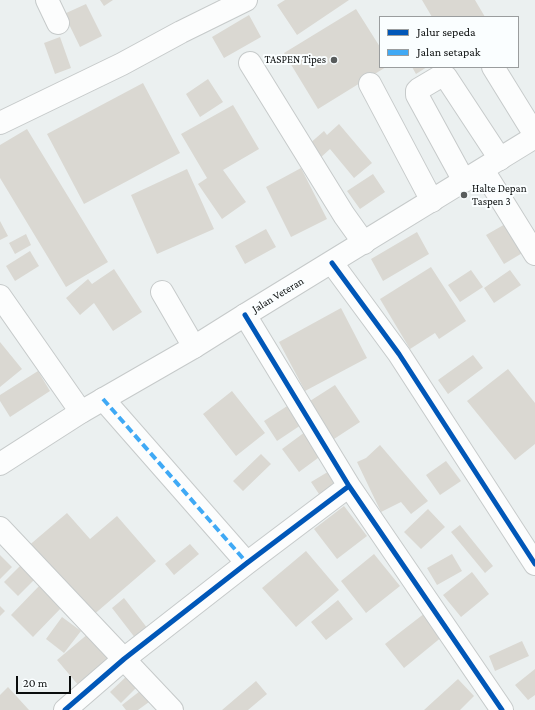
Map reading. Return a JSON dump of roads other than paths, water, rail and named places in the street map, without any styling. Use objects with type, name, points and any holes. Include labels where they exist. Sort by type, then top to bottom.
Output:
[{"type":"street","points":[[47,0],[58,23]]},
{"type":"street","points":[[0,123],[122,64],[181,32],[246,0]]},
{"type":"street","points":[[250,63],[344,215],[364,242]]},
{"type":"street","points":[[493,68],[535,136]]},
{"type":"street","points":[[464,181],[417,95],[417,91],[419,89],[441,76],[448,78],[535,254]]},
{"type":"street","points":[[370,84],[432,201]]},
{"type":"street","name":"Jalan Veteran","points":[[0,464],[81,412],[194,347],[332,263],[535,136]]},
{"type":"street","points":[[332,263],[399,354],[535,564]]},
{"type":"street","points":[[162,292],[194,347]]},
{"type":"street","points":[[0,296],[81,412]]},
{"type":"street","points":[[245,315],[349,486],[502,710]]},
{"type":"street","points":[[103,399],[247,563]]},
{"type":"street","points":[[65,710],[124,659],[349,486]]},
{"type":"street","points":[[0,528],[172,710]]},
{"type":"place","name":"TASPEN Tipes","points":[[334,60]]},
{"type":"place","name":"Halte Depan Taspen 3","points":[[464,195]]}]
